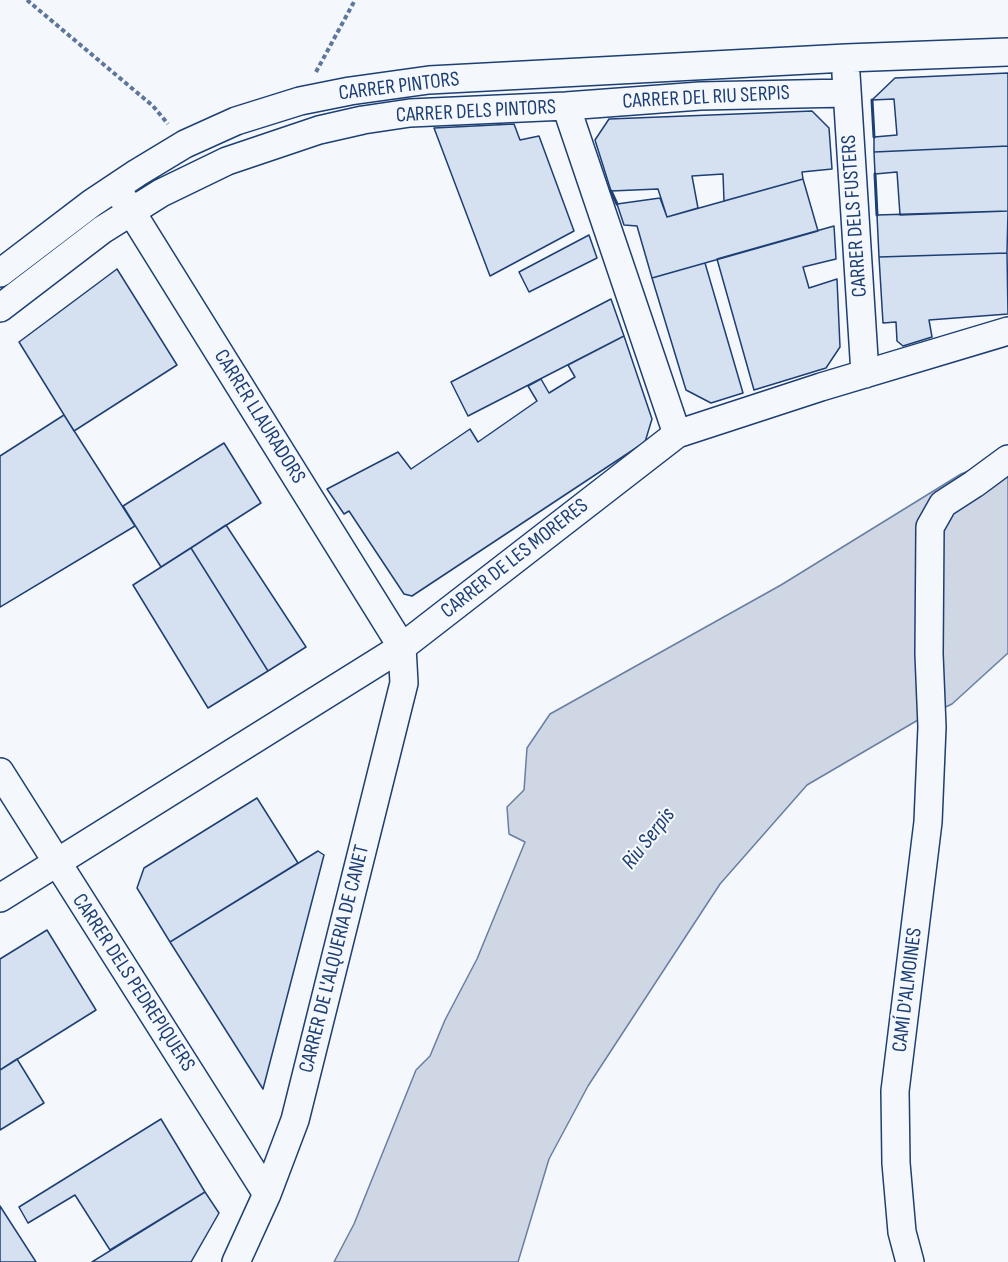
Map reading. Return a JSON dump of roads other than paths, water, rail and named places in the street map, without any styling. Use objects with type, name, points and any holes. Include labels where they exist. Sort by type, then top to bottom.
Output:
[{"type":"street","points":[[846,58],[1008,52]]},
{"type":"street","name":"CARRER DELS FUSTERS","points":[[846,58],[846,93],[865,374]]},
{"type":"street","name":"CARRER PINTORS","points":[[0,273],[116,187],[185,144],[236,121],[300,101],[350,91],[429,80],[846,58]]},
{"type":"street","name":"CARRER DEL RIU SERPIS","points":[[566,106],[700,96],[846,93]]},
{"type":"street","name":"CARRER DELS PINTORS","points":[[0,308],[102,230],[132,210],[186,180],[227,161],[319,130],[363,120],[410,113],[566,106],[677,434]]},
{"type":"street","name":"CARRER LLAURADORS","points":[[116,187],[402,647]]},
{"type":"street","name":"CARRER DE LES MORERES","points":[[0,898],[402,647],[677,434],[1008,331]]},
{"type":"street","name":"CAMÍ D'ALMOINES","points":[[910,1262],[902,1232],[896,1163],[895,1091],[928,822],[932,717],[929,654],[930,527],[943,504],[1008,459]]},
{"type":"street","name":"CARRER DE L'ALQUERIA DE CANET","points":[[236,1262],[267,1194],[295,1120],[404,683],[402,647]]},
{"type":"street","name":"CARRER DELS PEDREPIQUERS","points":[[0,772],[267,1194]]},
{"type":"water","name":"Riu Serpis","points":[[1008,455],[1008,653],[952,704],[918,720],[807,785],[720,884],[588,1086],[549,1159],[518,1262],[334,1262],[354,1224],[416,1070],[430,1056],[445,1020],[477,959],[525,842],[509,834],[507,807],[524,790],[527,748],[550,714],[781,585],[961,474]]}]
